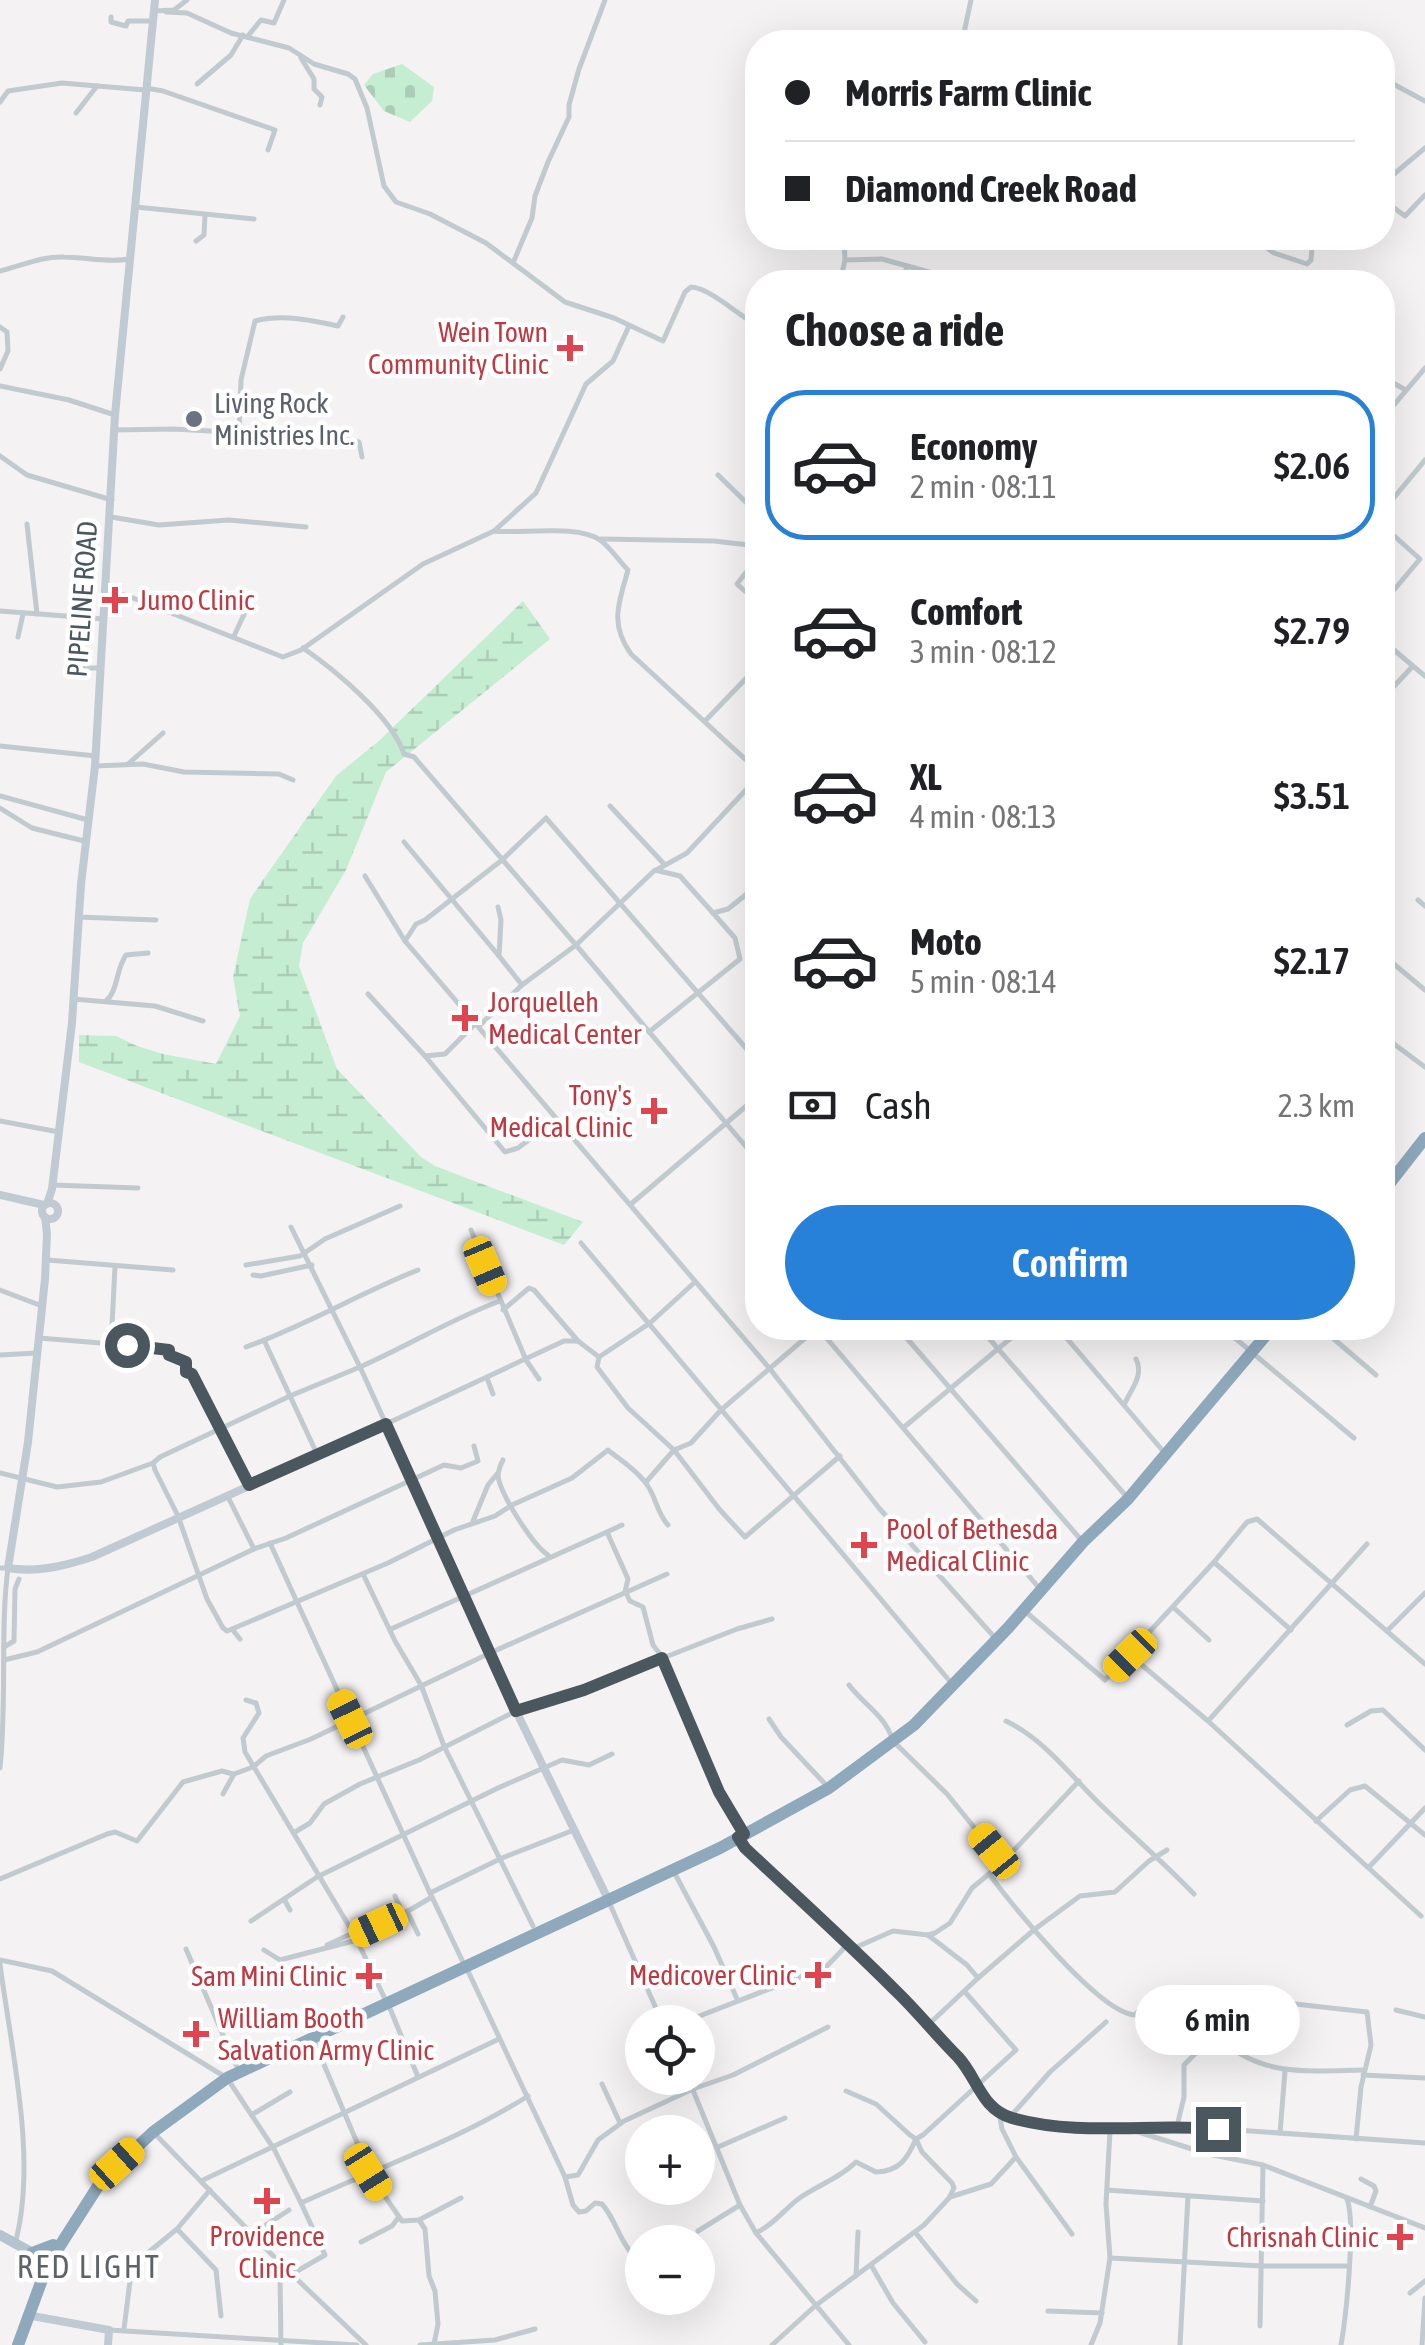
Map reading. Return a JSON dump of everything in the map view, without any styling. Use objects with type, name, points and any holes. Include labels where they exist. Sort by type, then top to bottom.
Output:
[{"type":"highway","points":[[1395,1176],[1425,1138]]},
{"type":"highway","points":[[464,1964],[532,1926],[720,1848],[829,1788],[893,1741],[953,1685],[1083,1542],[1128,1499],[1262,1340]]},
{"type":"highway","points":[[15,2345],[40,2262],[102,2180],[153,2132],[236,2065],[386,2001],[738,1837]]},
{"type":"highway","points":[[15,2345],[27,2316],[40,2262],[103,2166],[148,2125],[224,2075],[314,2039],[386,2001]]},
{"type":"main road","points":[[0,2237],[40,2262]]},
{"type":"street","name":"PIPELINE ROAD","points":[[0,1768],[4,1727],[4,1568],[22,1479],[39,1338],[48,1211],[96,761],[115,415],[155,0]]},
{"type":"street","points":[[111,17],[112,22],[126,26],[187,0]]},
{"type":"street","points":[[197,84],[231,55],[261,20],[274,23],[284,0]]},
{"type":"street","points":[[513,263],[532,218],[535,196],[548,162],[569,117],[572,90],[605,0]]},
{"type":"street","points":[[965,30],[971,0]]},
{"type":"street","points":[[166,12],[187,13],[218,28],[289,48],[314,64],[342,71],[355,79],[367,108],[384,186],[396,202],[430,214],[486,243],[566,302],[666,340],[685,292],[691,287],[708,292],[745,319]]},
{"type":"street","points":[[300,55],[314,79],[314,89],[322,97],[320,106]]},
{"type":"street","points":[[0,102],[8,91],[62,83],[163,90],[275,130],[268,150]]},
{"type":"street","points":[[1395,85],[1425,101]]},
{"type":"street","points":[[76,113],[96,86]]},
{"type":"street","points":[[1395,173],[1425,148]]},
{"type":"street","points":[[1395,209],[1404,216],[1425,194]]},
{"type":"street","points":[[136,207],[254,220]]},
{"type":"street","points":[[196,241],[204,235],[204,215]]},
{"type":"street","points":[[843,270],[845,250]]},
{"type":"street","points":[[1270,250],[1307,264],[1312,250]]},
{"type":"street","points":[[0,271],[52,258],[103,258],[114,262],[132,258]]},
{"type":"street","points":[[845,260],[882,259],[922,270]]},
{"type":"street","points":[[906,270],[907,266]]},
{"type":"street","points":[[238,433],[241,380],[255,321],[291,318],[338,326],[342,317]]},
{"type":"street","points":[[0,326],[7,332],[8,351],[0,370]]},
{"type":"street","points":[[107,591],[283,657],[303,648],[423,564],[494,531],[536,493],[586,384],[613,361],[629,326]]},
{"type":"street","points":[[1395,403],[1425,368]]},
{"type":"street","points":[[1395,384],[1406,390]]},
{"type":"street","points":[[0,386],[70,400],[115,415]]},
{"type":"street","points":[[115,430],[310,436],[359,442],[362,457]]},
{"type":"street","points":[[0,456],[27,475],[112,500]]},
{"type":"street","points":[[1395,496],[1425,460]]},
{"type":"street","points":[[718,475],[745,501]]},
{"type":"street","points":[[110,518],[158,525],[229,520],[306,528]]},
{"type":"street","points":[[27,524],[38,614]]},
{"type":"street","points":[[494,531],[745,545]]},
{"type":"street","points":[[1395,535],[1422,556],[1395,588]]},
{"type":"street","points":[[599,539],[628,570],[617,601],[623,643],[745,761]]},
{"type":"street","points":[[234,636],[247,608]]},
{"type":"street","points":[[0,612],[104,618]]},
{"type":"street","points":[[18,637],[23,614]]},
{"type":"street","points":[[303,648],[355,688],[398,738],[404,754],[414,758],[745,1145]]},
{"type":"street","points":[[1395,651],[1425,676]]},
{"type":"street","points":[[1395,686],[1413,666]]},
{"type":"street","points":[[71,668],[100,668]]},
{"type":"street","points":[[705,721],[745,679]]},
{"type":"street","points":[[128,764],[163,733]]},
{"type":"street","points":[[0,746],[184,772],[279,774],[293,780]]},
{"type":"street","points":[[437,1072],[445,1054],[522,985],[576,946],[655,870],[687,852],[745,788]]},
{"type":"street","points":[[0,796],[88,820]]},
{"type":"street","points":[[610,806],[665,866]]},
{"type":"street","points":[[0,808],[32,828],[85,842]]},
{"type":"street","points":[[405,941],[416,924],[502,860],[546,818],[745,1047]]},
{"type":"street","points":[[404,842],[522,985]]},
{"type":"street","points":[[649,1032],[740,959],[734,938],[680,876],[655,870]]},
{"type":"street","points":[[365,876],[405,941],[770,1369],[879,1508],[996,1639]]},
{"type":"street","points":[[713,913],[728,909],[745,896]]},
{"type":"street","points":[[1418,900],[1425,906]]},
{"type":"street","points":[[498,907],[499,956]]},
{"type":"street","points":[[78,917],[156,920]]},
{"type":"street","points":[[103,1002],[112,995],[126,955],[148,953]]},
{"type":"street","points":[[1395,965],[1425,990]]},
{"type":"street","points":[[368,994],[504,1152],[518,1148],[557,1119]]},
{"type":"street","points":[[73,998],[155,1006],[202,1021]]},
{"type":"street","points":[[1395,1045],[1425,1067]]},
{"type":"street","points":[[425,1056],[445,1054]]},
{"type":"street","points":[[632,1204],[745,1107]]},
{"type":"street","points":[[0,1120],[59,1132]]},
{"type":"street","points":[[52,1187],[138,1188]]},
{"type":"street","points":[[0,1195],[48,1211]]},
{"type":"street","points":[[246,1265],[286,1260],[400,1206]]},
{"type":"street","points":[[291,1227],[335,1310],[463,1596],[654,2005]]},
{"type":"street","points":[[470,1230],[526,1360],[539,1379]]},
{"type":"street","points":[[582,1243],[953,1685]]},
{"type":"street","points":[[46,1260],[173,1270]]},
{"type":"street","points":[[252,1274],[261,1276],[312,1265]]},
{"type":"street","points":[[112,1326],[116,1266]]},
{"type":"street","points":[[246,1347],[418,1270]]},
{"type":"street","points":[[598,1357],[650,1323],[695,1282]]},
{"type":"street","points":[[503,1310],[530,1288],[578,1341],[598,1357]]},
{"type":"street","points":[[0,1290],[42,1306]]},
{"type":"street","points":[[0,1473],[58,1487],[101,1482],[154,1463],[290,1396],[418,1341],[465,1314],[500,1301]]},
{"type":"street","points":[[39,1338],[169,1350],[169,1355],[186,1362],[186,1372],[192,1374],[249,1485]]},
{"type":"street","points":[[264,1340],[317,1454]]},
{"type":"street","points":[[646,1482],[674,1450],[691,1443],[721,1410],[803,1340]]},
{"type":"street","points":[[827,1340],[1040,1589]]},
{"type":"street","points":[[908,1340],[1083,1542]]},
{"type":"street","points":[[990,1340],[1128,1499]]},
{"type":"street","points":[[903,1428],[1009,1340]]},
{"type":"street","points":[[1069,1340],[1166,1454]]},
{"type":"street","points":[[1237,1340],[1256,1352],[1354,1438]]},
{"type":"street","points":[[1336,1340],[1376,1375]]},
{"type":"street","points":[[4,1568],[28,1570],[72,1564],[564,1341],[578,1341]]},
{"type":"street","points":[[0,1355],[36,1353]]},
{"type":"street","points":[[598,1357],[597,1367],[628,1408],[674,1450],[745,1537],[841,1456]]},
{"type":"street","points":[[1124,1403],[1138,1380],[1140,1366],[1136,1359]]},
{"type":"street","points":[[486,1378],[493,1394]]},
{"type":"street","points":[[3,1658],[37,1652],[444,1465],[461,1468],[478,1461],[474,1446]]},
{"type":"street","points":[[154,1463],[178,1516],[207,1599],[226,1631],[495,1516],[572,1478],[608,1450],[626,1460],[646,1482],[658,1514],[668,1524]]},
{"type":"street","points":[[471,1524],[502,1460]]},
{"type":"street","points":[[498,1472],[512,1505],[538,1547],[549,1556]]},
{"type":"street","points":[[226,1495],[254,1549]]},
{"type":"street","points":[[1024,1610],[1103,1680],[1130,1655],[1247,1522],[1257,1519],[1425,1664]]},
{"type":"street","points":[[391,1629],[622,1525]]},
{"type":"street","points":[[608,1532],[628,1580],[625,1593]]},
{"type":"street","points":[[270,1543],[401,1834],[528,2096],[565,2177],[573,2205],[579,2212],[595,2203],[602,2204],[611,2214],[625,2246]]},
{"type":"street","points":[[1208,1721],[1367,1544]]},
{"type":"street","points":[[1214,1562],[1292,1630]]},
{"type":"street","points":[[362,1573],[366,1574],[422,1685],[444,1746],[532,1926]]},
{"type":"street","points":[[222,1794],[234,1774],[266,1756],[311,1739],[667,1574]]},
{"type":"street","points":[[4,1647],[14,1642],[18,1579]]},
{"type":"street","points":[[625,1593],[637,1607],[643,1607],[652,1645],[662,1658],[745,1848],[928,2025],[966,2065],[974,2086],[999,2112],[1010,2118],[1110,2130],[1177,2126],[1425,2143]]},
{"type":"street","points":[[1387,1631],[1425,1593]]},
{"type":"street","points":[[1173,1607],[1209,1640]]},
{"type":"street","points":[[294,1832],[302,1831],[331,1800],[516,1711],[584,1690],[737,1629],[772,1620]]},
{"type":"street","points":[[232,1629],[240,1639]]},
{"type":"street","points":[[1130,1655],[1421,1916]]},
{"type":"street","points":[[850,1686],[860,1700],[872,1706],[890,1730],[893,1741],[947,1794],[1001,1864]]},
{"type":"street","points":[[246,1700],[251,1700],[259,1713],[242,1742],[317,1877],[355,1936],[418,2077]]},
{"type":"street","points":[[1347,1725],[1372,1710],[1383,1710],[1425,1750]]},
{"type":"street","points":[[770,1718],[781,1737],[829,1788]]},
{"type":"street","points":[[1006,1722],[1036,1739],[1194,1894]]},
{"type":"street","points":[[251,1921],[317,1877],[472,1801],[562,1760],[589,1766],[612,1754]]},
{"type":"street","points":[[0,1879],[107,1834],[115,1832],[137,1841],[183,1782],[222,1771],[234,1774]]},
{"type":"street","points":[[928,1935],[950,1923],[972,1888],[1001,1864],[1079,1781]]},
{"type":"street","points":[[1316,1821],[1360,1785],[1425,1834]]},
{"type":"street","points":[[1369,1867],[1425,1808]]},
{"type":"street","points":[[395,1896],[403,1914],[502,1858],[574,1830]]},
{"type":"street","points":[[928,2025],[1035,1929],[1087,1893],[1103,1894],[1123,1888],[1154,1857],[1167,1850]]},
{"type":"street","points":[[673,1869],[714,1947],[736,2000]]},
{"type":"street","points":[[989,1874],[1100,1999],[1123,2014],[1135,2014],[1146,2003],[1172,1993],[1181,1997],[1214,2035],[1257,2065],[1285,2071],[1425,2078]]},
{"type":"street","points":[[284,1899],[290,1910]]},
{"type":"street","points":[[407,1912],[418,1934]]},
{"type":"street","points":[[264,1950],[280,1960],[324,1946],[342,1946],[386,1921],[386,1914]]},
{"type":"street","points":[[715,2009],[826,1966],[849,1947],[893,1931],[928,1935],[968,1965],[978,1978]]},
{"type":"street","points":[[186,1949],[236,2065]]},
{"type":"street","points":[[15,2245],[23,2213],[22,2162],[0,1962],[52,1971],[224,2075],[274,2149],[326,2253],[292,2274]]},
{"type":"street","points":[[756,2233],[772,2226],[799,2199],[846,2173],[856,2162],[876,2172],[899,2166],[907,2159],[916,2138],[1016,2048],[965,1992]]},
{"type":"street","points":[[1286,2003],[1367,2012],[1371,2046],[1356,2138]]},
{"type":"street","points":[[1396,2010],[1425,2017]]},
{"type":"street","points":[[1010,2118],[1050,2072],[1106,2022]]},
{"type":"street","points":[[715,2080],[828,2028]]},
{"type":"street","points":[[1177,2126],[1184,2096],[1184,2065],[1214,2035]]},
{"type":"street","points":[[314,2039],[369,2172],[398,2218]]},
{"type":"street","points":[[201,2181],[499,2040]]},
{"type":"street","points":[[1280,2133],[1285,2071]]},
{"type":"street","points":[[602,2084],[620,2124]]},
{"type":"street","points":[[772,2345],[815,2306],[914,2232],[950,2197],[954,2188],[922,2152],[916,2138],[876,2104],[846,2091]]},
{"type":"street","points":[[253,2114],[290,2092]]},
{"type":"street","points":[[565,2177],[578,2175],[598,2140],[620,2124],[679,2095]]},
{"type":"street","points":[[696,2095],[740,2205],[756,2233],[849,2345]]},
{"type":"street","points":[[300,2203],[454,2137],[528,2096]]},
{"type":"street","points":[[999,2112],[1002,2129],[1016,2157],[1072,2234]]},
{"type":"street","points":[[718,2147],[785,2118]]},
{"type":"street","points":[[1129,2129],[1208,2154],[1263,2165],[1425,2228]]},
{"type":"street","points":[[1091,2345],[1102,2313],[1110,2258],[1110,2130]]},
{"type":"street","points":[[153,2132],[366,2345]]},
{"type":"street","points":[[950,2197],[990,2184],[1016,2157]]},
{"type":"street","points":[[1260,2326],[1263,2165]]},
{"type":"street","points":[[1361,2179],[1374,2186],[1376,2192],[1370,2206]]},
{"type":"street","points":[[124,2331],[130,2281],[138,2260],[177,2230],[210,2190]]},
{"type":"street","points":[[1107,2190],[1263,2201]]},
{"type":"street","points":[[1180,2345],[1188,2196]]},
{"type":"street","points":[[1341,2345],[1348,2302],[1350,2212],[1345,2197]]},
{"type":"street","points":[[398,2218],[419,2220],[460,2198]]},
{"type":"street","points":[[708,2225],[740,2205]]},
{"type":"street","points":[[252,2234],[288,2210]]},
{"type":"street","points":[[361,2242],[392,2226],[398,2218]]},
{"type":"street","points":[[419,2220],[435,2291],[438,2324],[434,2344]]},
{"type":"street","points":[[177,2230],[216,2270],[220,2316]]},
{"type":"street","points":[[856,2276],[858,2232]]},
{"type":"street","points":[[914,2232],[976,2301]]},
{"type":"street","points":[[1110,2258],[1347,2266]]},
{"type":"street","points":[[871,2265],[893,2303],[925,2342]]},
{"type":"street","points":[[281,2343],[280,2275],[284,2267]]},
{"type":"street","points":[[1410,2293],[1425,2281]]},
{"type":"street","points":[[1422,2345],[1425,2298]]},
{"type":"street","points":[[1048,2311],[1102,2313]]},
{"type":"street","points":[[27,2316],[109,2330],[357,2345]]},
{"type":"street","points":[[420,2345],[495,2340],[535,2329]]},
{"type":"street","points":[[108,2345],[109,2330]]},
{"type":"green space","points":[[402,64],[434,87],[432,101],[410,122],[384,111],[364,85],[373,74]]},
{"type":"green space","points":[[523,601],[550,639],[386,772],[346,870],[303,943],[299,966],[337,1069],[421,1157],[435,1166],[583,1222],[564,1245],[79,1062],[79,1035],[116,1036],[163,1054],[216,1064],[240,1016],[233,977],[250,899],[336,776],[380,740]]},
{"type":"place","name":"Wein Town Community Clinic","points":[[570,348]]},
{"type":"place","name":"Living Rock Ministries Inc.","points":[[194,419]]},
{"type":"place","name":"Jumo Clinic","points":[[115,600]]},
{"type":"place","name":"Jorquelleh Medical Center","points":[[465,1018]]},
{"type":"place","name":"Tony's Medical Clinic","points":[[654,1111]]},
{"type":"place","name":"Pool of Bethesda Medical Clinic","points":[[864,1545]]},
{"type":"place","name":"Medicover Clinic","points":[[818,1975]]},
{"type":"place","name":"Sam Mini Clinic","points":[[369,1976]]},
{"type":"place","name":"William Booth Salvation Army Clinic","points":[[196,2034]]},
{"type":"place","name":"Providence Clinic","points":[[267,2201]]},
{"type":"place","name":"Chrisnah Clinic","points":[[1400,2237]]},
{"type":"district","name":"RED LIGHT","points":[[89,2267]]},
{"type":"route","points":[[127,1345],[169,1350],[169,1355],[186,1362],[186,1372],[192,1374],[249,1485],[386,1424],[516,1711],[584,1690],[662,1658],[719,1792],[744,1834],[738,1837],[745,1848],[918,2014],[966,2065],[974,2086],[993,2108],[1010,2118],[1110,2130],[1177,2126],[1218,2129]]}]
